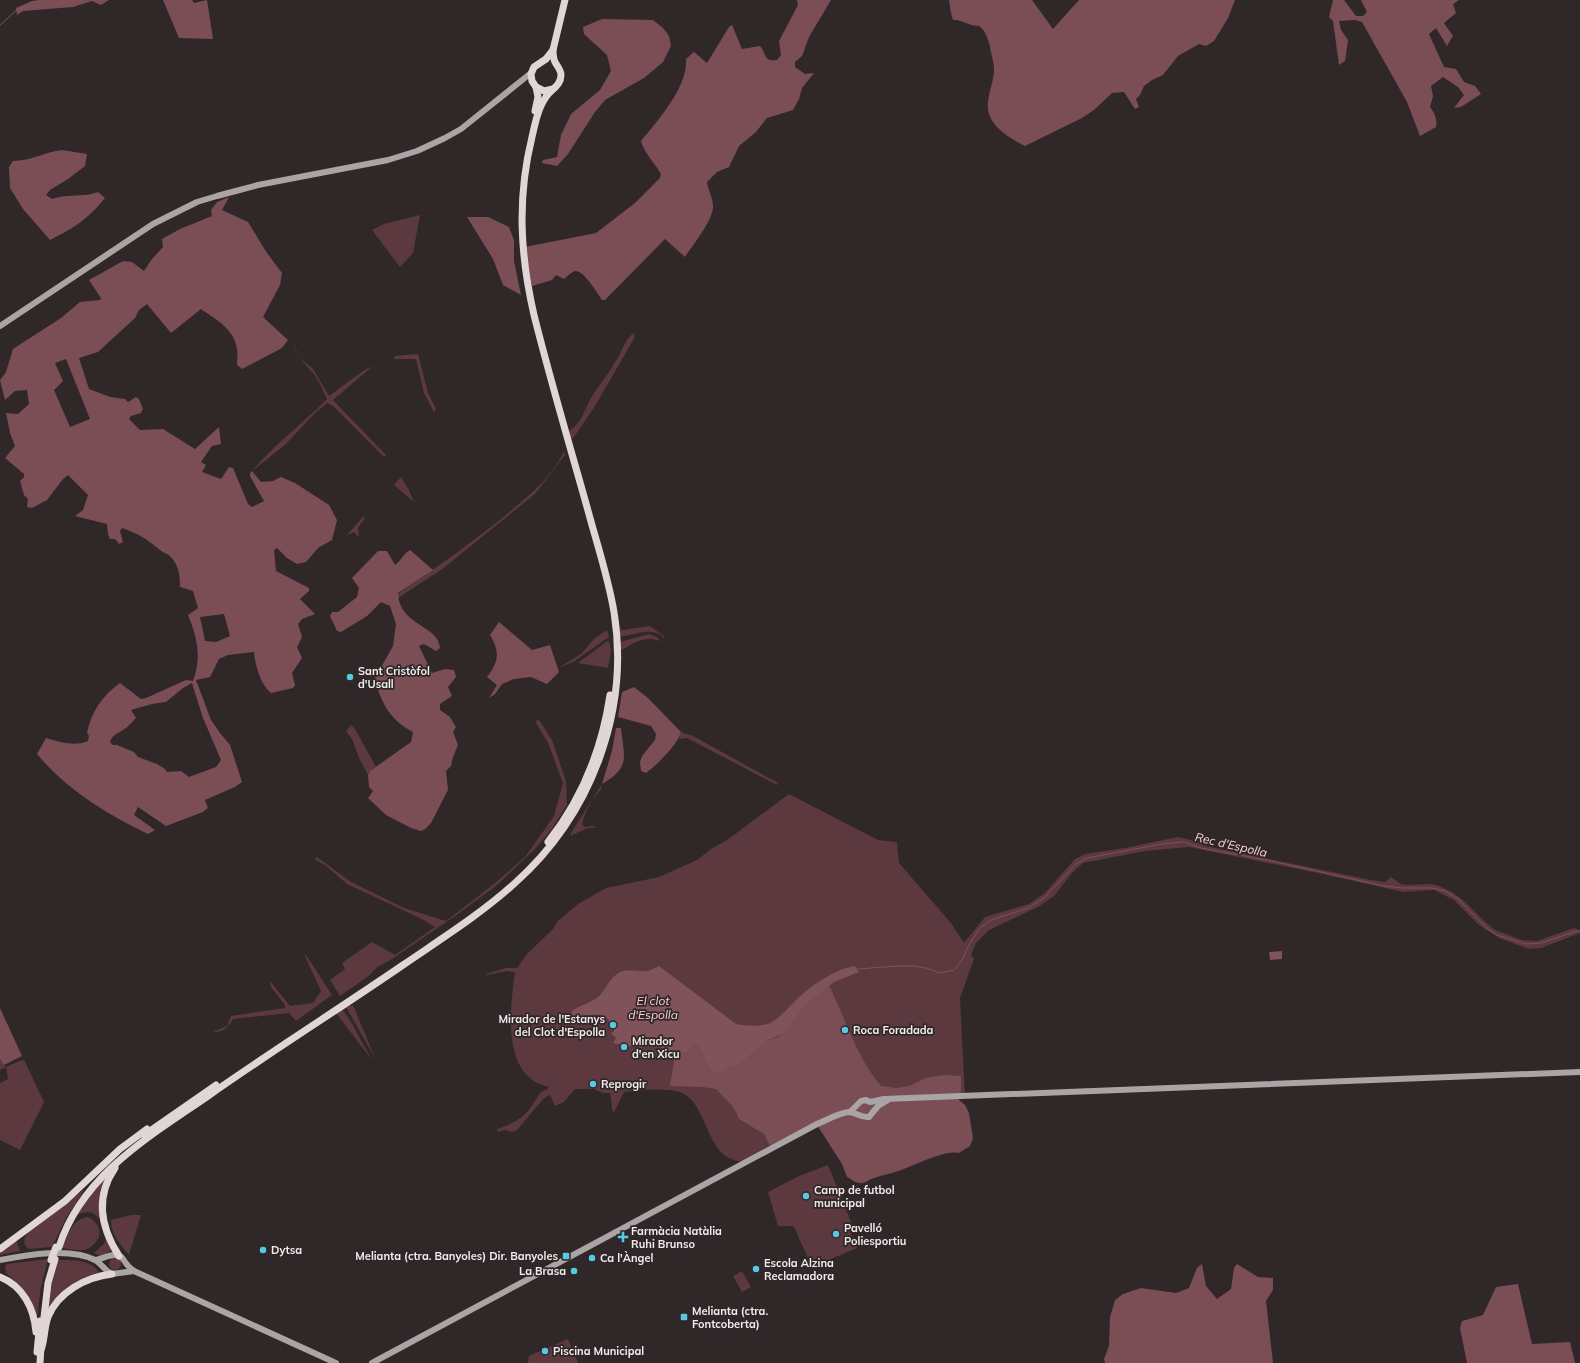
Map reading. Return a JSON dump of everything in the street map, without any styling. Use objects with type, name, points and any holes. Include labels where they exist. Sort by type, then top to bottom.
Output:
[{"type":"highway","points":[[57,1247],[80,1206],[101,1178],[126,1154],[223,1086],[446,936],[504,892],[530,869],[548,850],[573,815],[587,790],[599,762],[607,735],[615,695],[617,652],[614,612],[600,555],[534,315],[525,275],[522,240],[522,202],[532,136],[542,104],[545,98],[559,84],[561,75],[554,60],[553,50],[565,0]]},
{"type":"highway","points":[[544,61],[553,50]]},
{"type":"highway","points":[[553,89],[544,91],[536,86],[532,81],[531,73],[536,64],[544,61],[551,62],[558,66]]},
{"type":"highway","points":[[39,1348],[43,1295],[63,1229],[77,1202],[114,1158],[168,1117],[438,936],[513,879],[542,849],[564,820],[582,788],[595,756],[605,722],[612,681],[613,652],[610,613],[596,556],[530,316],[522,283],[519,258],[517,219],[519,186],[525,148],[538,103],[536,86]]},
{"type":"highway","points":[[0,1249],[65,1201],[132,1140],[162,1119],[168,1117]]},
{"type":"highway","points":[[119,1256],[111,1244],[106,1231],[102,1204],[108,1178],[126,1154]]},
{"type":"highway","points":[[36,1363],[48,1317],[61,1298],[77,1285],[104,1275],[112,1274]]},
{"type":"highway","points":[[0,1277],[20,1290],[31,1308],[39,1348],[40,1363]]},
{"type":"main road","points":[[0,326],[153,224],[178,212],[217,196],[258,185],[379,162],[417,151],[461,129],[531,73]]},
{"type":"main road","points":[[520,83],[528,83],[536,86]]},
{"type":"main road","points":[[372,1363],[817,1124],[850,1112],[863,1101],[870,1102],[884,1099],[1014,1093],[1580,1072]]},
{"type":"main road","points":[[850,1112],[867,1117],[889,1099]]},
{"type":"main road","points":[[870,1102],[874,1111]]},
{"type":"main road","points":[[857,1106],[859,1115]]},
{"type":"main road","points":[[0,1260],[51,1254],[75,1255],[95,1260],[112,1274],[134,1271]]},
{"type":"main road","points":[[95,1260],[114,1254],[119,1256],[123,1259],[124,1264],[134,1271],[336,1363]]},
{"type":"main road","points":[[105,1267],[105,1261],[108,1257]]},
{"type":"main road","points":[[120,1272],[124,1264]]},
{"type":"shaded area","points":[[109,0],[101,5],[92,1],[73,7],[23,11],[17,15],[16,8],[32,1]]},
{"type":"shaded area","points":[[163,0],[192,0],[194,3],[207,0],[213,39],[179,38]]},
{"type":"shaded area","points":[[797,0],[831,0],[809,37],[802,56],[795,62],[795,67],[805,74],[814,73],[802,88],[799,99],[793,110],[767,118],[756,132],[739,146],[729,167],[717,172],[707,182],[713,203],[710,218],[685,257],[665,239],[605,300],[602,300],[590,282],[582,274],[575,271],[564,279],[556,275],[552,280],[532,286],[525,247],[596,233],[635,203],[660,178],[661,174],[645,150],[641,141],[671,103],[682,81],[686,59],[694,52],[707,63],[729,27],[732,25],[742,49],[760,46],[767,59],[777,60],[781,55],[779,41],[798,5]]},
{"type":"shaded area","points":[[949,0],[1032,0],[1053,29],[1079,0],[1235,0],[1228,18],[1214,41],[1206,46],[1199,44],[1178,56],[1163,75],[1144,86],[1140,95],[1136,99],[1139,107],[1135,109],[1124,92],[1112,93],[1094,110],[1082,118],[1025,146],[1005,134],[990,117],[988,102],[994,69],[987,38],[979,26],[953,20]]},
{"type":"shaded area","points":[[1333,0],[1344,0],[1356,16],[1363,16],[1367,12],[1361,0],[1459,0],[1453,4],[1456,13],[1444,23],[1453,36],[1447,46],[1436,28],[1429,34],[1444,67],[1456,69],[1464,82],[1475,86],[1481,94],[1461,107],[1454,108],[1464,95],[1458,87],[1443,77],[1431,86],[1433,96],[1430,107],[1435,116],[1436,127],[1420,136],[1407,102],[1362,22],[1355,20],[1339,21],[1341,30],[1348,40],[1345,61],[1339,65],[1333,21],[1329,17]]},
{"type":"shaded area","points":[[602,19],[653,20],[663,28],[669,36],[671,46],[663,62],[644,78],[605,100],[595,112],[568,154],[557,166],[542,163],[543,160],[557,157],[561,135],[571,114],[600,90],[611,71],[607,55],[584,34],[583,27]]},
{"type":"shaded area","points":[[62,150],[87,154],[85,166],[50,190],[46,195],[52,199],[64,196],[88,195],[98,192],[105,198],[93,212],[80,222],[50,240],[23,209],[10,188],[9,167],[13,161],[26,160]]},
{"type":"shaded area","points":[[229,197],[222,210],[248,222],[267,253],[282,273],[280,285],[263,317],[288,340],[282,348],[242,369],[237,365],[236,343],[229,331],[201,309],[171,333],[147,304],[139,310],[135,318],[98,352],[79,358],[89,389],[110,397],[125,399],[128,402],[136,397],[139,399],[143,409],[141,413],[131,416],[129,419],[140,430],[163,429],[195,449],[219,427],[221,444],[212,446],[201,462],[206,465],[202,472],[221,479],[229,467],[233,468],[248,504],[252,507],[264,501],[250,476],[252,471],[261,482],[273,481],[281,477],[295,483],[329,505],[337,520],[332,540],[318,548],[306,562],[297,564],[287,558],[277,548],[274,550],[276,571],[309,588],[309,591],[300,599],[315,614],[302,619],[298,624],[302,637],[297,647],[302,658],[292,673],[295,685],[293,688],[271,693],[264,685],[259,674],[254,652],[228,655],[219,659],[210,677],[196,680],[211,720],[230,745],[242,782],[235,787],[205,800],[208,808],[203,812],[166,826],[138,807],[134,815],[155,830],[148,834],[118,818],[74,790],[37,754],[46,738],[72,744],[88,741],[89,736],[87,733],[94,711],[108,693],[120,683],[141,699],[186,680],[193,681],[196,672],[198,655],[194,631],[188,615],[198,608],[193,591],[180,587],[180,579],[176,564],[169,555],[150,542],[122,528],[120,531],[123,542],[119,544],[115,539],[110,539],[107,524],[75,516],[83,510],[88,495],[68,475],[63,479],[47,500],[32,508],[27,507],[28,499],[24,495],[20,481],[24,477],[24,474],[5,458],[15,446],[10,433],[6,413],[18,414],[29,404],[27,390],[15,391],[5,400],[0,380],[6,372],[13,349],[61,318],[80,302],[100,300],[101,298],[89,280],[123,261],[132,262],[144,271],[163,247],[162,239],[180,229],[212,216],[211,210],[217,202]],"holes":[[[66,359],[90,419],[70,427],[54,390],[63,381],[55,363]],[[224,614],[230,636],[216,642],[205,641],[200,617]],[[192,683],[203,718],[221,760],[216,767],[189,777],[181,771],[167,772],[157,764],[138,757],[134,752],[117,745],[113,745],[110,742],[114,736],[127,727],[136,718],[131,710],[166,702],[183,688]]]},
{"type":"shaded area","points":[[420,215],[413,253],[400,267],[372,230],[384,224]]},
{"type":"shaded area","points":[[467,217],[488,217],[509,227],[514,240],[514,261],[521,295],[503,285],[493,259]]},
{"type":"shaded area","points":[[633,333],[635,337],[595,406],[574,437],[571,439],[568,432],[577,424],[594,393],[610,370],[627,340]]},
{"type":"shaded area","points":[[418,354],[428,393],[436,409],[434,412],[424,393],[416,359],[394,359],[395,356]]},
{"type":"shaded area","points":[[302,359],[313,369],[329,396],[363,371],[373,366],[333,400],[386,455],[384,457],[333,406],[327,403],[315,413],[286,444],[252,471],[270,452],[327,399],[317,379]]},
{"type":"shaded area","points":[[564,451],[565,455],[535,494],[441,570],[398,598],[398,594],[480,535],[532,493],[553,470]]},
{"type":"shaded area","points":[[401,477],[409,490],[414,502],[394,485]]},
{"type":"shaded area","points":[[363,517],[365,518],[358,528],[359,537],[354,532],[346,536]]},
{"type":"shaded area","points":[[410,550],[433,570],[398,593],[400,604],[411,619],[427,629],[438,640],[440,648],[436,651],[424,644],[419,646],[432,673],[445,669],[454,670],[456,677],[448,687],[452,696],[440,704],[440,710],[450,717],[456,727],[453,732],[458,745],[451,766],[446,771],[448,790],[431,823],[421,831],[411,828],[386,815],[368,798],[373,791],[369,787],[368,775],[370,771],[411,742],[413,732],[398,722],[383,703],[375,678],[393,646],[396,624],[390,606],[381,602],[367,616],[341,632],[337,631],[330,616],[332,612],[338,612],[357,597],[359,588],[352,578],[378,551],[387,551],[395,565]]},
{"type":"shaded area","points":[[499,622],[532,650],[550,645],[559,672],[547,684],[531,677],[514,679],[502,684],[495,694],[489,698],[497,685],[487,677],[494,666],[497,656],[497,651],[490,635]]},
{"type":"shaded area","points":[[650,626],[665,637],[664,638],[653,632],[643,632],[620,636],[619,627],[622,630]]},
{"type":"shaded area","points":[[607,630],[609,637],[573,662],[558,668],[581,654],[595,638]]},
{"type":"shaded area","points":[[649,634],[657,637],[660,641],[654,639],[644,639],[620,651],[620,642]]},
{"type":"shaded area","points":[[609,641],[611,651],[608,668],[578,663],[606,642]]},
{"type":"shaded area","points":[[634,687],[648,698],[681,732],[672,748],[646,773],[641,771],[640,762],[642,756],[655,740],[656,734],[651,726],[618,717],[622,692]]},
{"type":"shaded area","points":[[539,720],[552,740],[566,781],[567,805],[552,829],[535,849],[497,885],[458,914],[392,959],[376,968],[370,975],[340,996],[330,980],[345,969],[342,963],[372,942],[395,955],[435,927],[422,919],[347,884],[325,865],[314,859],[317,857],[351,882],[404,908],[446,921],[494,884],[525,857],[554,816],[563,783],[548,743],[535,721]]},
{"type":"shaded area","points":[[351,725],[355,729],[376,767],[370,771],[368,775],[359,758],[352,739],[346,731]]},
{"type":"shaded area","points":[[616,728],[621,728],[624,761],[618,772],[602,784],[612,751]]},
{"type":"shaded area","points":[[681,732],[693,736],[778,783],[777,785],[687,738],[679,739]]},
{"type":"shaded area","points":[[602,784],[600,791],[589,806],[582,824],[584,827],[592,826],[597,828],[588,828],[572,835],[571,837],[571,833]]},
{"type":"shaded area","points":[[789,794],[878,840],[897,842],[899,863],[951,923],[964,943],[985,917],[1029,904],[1045,893],[1075,859],[1085,854],[1125,848],[1178,837],[1206,846],[1371,880],[1385,882],[1391,877],[1401,884],[1437,885],[1452,892],[1464,901],[1495,930],[1522,940],[1537,941],[1574,928],[1580,931],[1580,933],[1541,948],[1529,949],[1499,938],[1479,925],[1454,900],[1434,890],[1403,892],[1189,847],[1145,851],[1083,863],[1072,873],[1054,896],[1038,907],[989,930],[976,943],[971,955],[974,959],[960,998],[965,1096],[841,1115],[748,1161],[734,1160],[723,1154],[709,1133],[698,1109],[691,1100],[682,1093],[669,1090],[638,1090],[624,1092],[613,1114],[610,1093],[604,1093],[593,1089],[575,1089],[564,1102],[555,1106],[550,1095],[544,1098],[517,1130],[512,1132],[505,1130],[498,1132],[497,1129],[513,1123],[523,1116],[541,1092],[549,1087],[534,1081],[523,1070],[516,1056],[512,1040],[511,1022],[511,1004],[515,972],[507,971],[486,974],[506,968],[517,968],[527,954],[553,929],[558,921],[578,904],[606,888],[659,877],[697,860],[711,849],[727,840]]},
{"type":"shaded area","points":[[304,954],[332,995],[296,1021],[289,1013],[233,1019],[230,1024],[225,1028],[217,1032],[213,1032],[227,1026],[231,1016],[285,1008],[285,1005],[271,987],[269,980],[290,1006],[313,1003],[321,991]]},
{"type":"shaded area","points":[[829,986],[858,1050],[872,1075],[881,1086],[896,1088],[909,1086],[926,1078],[944,1075],[961,1076],[961,1090],[958,1099],[965,1105],[969,1113],[973,1138],[970,1146],[959,1153],[946,1153],[863,1183],[858,1183],[847,1177],[842,1164],[817,1125],[770,1146],[764,1134],[739,1119],[734,1108],[716,1089],[670,1086],[675,1055],[687,1053],[694,1043],[701,1050],[711,1072],[729,1065],[739,1065],[768,1040],[778,1037],[805,1006]]},
{"type":"shaded area","points":[[353,1005],[375,1058],[346,1007]]},
{"type":"shaded area","points":[[0,1008],[22,1056],[4,1065],[0,1059]]},
{"type":"shaded area","points":[[342,1009],[351,1022],[372,1060],[336,1013]]},
{"type":"shaded area","points":[[0,1059],[6,1067],[0,1070]]},
{"type":"shaded area","points":[[24,1060],[44,1102],[20,1150],[0,1140],[0,1083],[8,1079],[6,1067]]},
{"type":"shaded area","points":[[828,1165],[851,1222],[847,1224],[857,1248],[812,1267],[794,1227],[778,1226],[768,1192],[799,1176]]},
{"type":"shaded area","points":[[105,1177],[102,1190],[102,1222],[92,1213],[86,1212],[78,1214],[88,1197]]},
{"type":"shaded area","points":[[85,1189],[66,1218],[52,1247],[28,1249],[24,1240],[28,1232]]},
{"type":"shaded area","points":[[131,1215],[141,1215],[129,1255],[114,1235],[111,1220]]},
{"type":"shaded area","points":[[88,1217],[97,1224],[99,1229],[100,1233],[96,1242],[84,1250],[62,1248],[74,1224],[83,1218]]},
{"type":"shaded area","points":[[106,1238],[112,1250],[101,1256],[94,1253],[104,1244]]},
{"type":"shaded area","points":[[16,1240],[20,1251],[0,1255],[0,1253]]},
{"type":"shaded area","points":[[113,1258],[117,1258],[121,1264],[117,1270],[113,1270],[109,1266],[109,1262]]},
{"type":"shaded area","points":[[48,1259],[40,1292],[37,1321],[26,1295],[18,1284],[6,1273],[5,1266],[7,1264]]},
{"type":"shaded area","points":[[58,1260],[82,1261],[92,1265],[100,1274],[70,1288],[45,1317],[50,1284]]},
{"type":"shaded area","points":[[1202,1264],[1206,1286],[1217,1299],[1231,1289],[1234,1268],[1237,1264],[1258,1277],[1273,1278],[1273,1290],[1266,1301],[1273,1363],[1105,1363],[1104,1359],[1109,1346],[1110,1317],[1115,1300],[1123,1294],[1141,1288],[1176,1293],[1189,1288],[1197,1268]]},
{"type":"shaded area","points":[[742,1271],[751,1287],[742,1292],[733,1276]]},
{"type":"shaded area","points":[[1518,1284],[1532,1344],[1570,1342],[1575,1363],[1467,1363],[1460,1328],[1462,1321],[1483,1315],[1496,1287]]},
{"type":"shaded area","points":[[568,1339],[578,1363],[528,1363],[529,1356]]},
{"type":"water","points":[[1282,951],[1282,959],[1270,960],[1269,952]]},
{"type":"water","name":"El clot d'Espolla","points":[[659,966],[736,1024],[753,1026],[774,1021],[797,999],[824,978],[840,970],[855,966],[859,972],[834,982],[805,1006],[784,1033],[768,1040],[739,1065],[729,1065],[725,1071],[711,1072],[701,1050],[694,1043],[687,1053],[675,1055],[663,1048],[647,1045],[641,1048],[613,1043],[616,1038],[611,1033],[614,1032],[614,1027],[605,1016],[594,1015],[587,1016],[577,1021],[573,1020],[571,1012],[598,997],[612,979],[619,973],[628,970],[648,971]]},
{"type":"waterway","points":[[0,25],[17,10],[25,7],[80,0]]},
{"type":"waterway","name":"Rec d'Espolla","points":[[858,969],[913,966],[926,968],[940,973],[954,970],[962,960],[969,945],[980,928],[991,920],[1028,908],[1044,898],[1076,864],[1087,858],[1162,844],[1184,842],[1201,848],[1267,860],[1384,886],[1402,888],[1432,888],[1445,891],[1458,899],[1487,928],[1497,935],[1526,944],[1541,943],[1580,930]]},
{"type":"place","name":"Sant Cristòfol d'Usall","points":[[350,677]]},
{"type":"place","name":"Mirador de l'Estanys del Clot d'Espolla","points":[[613,1025]]},
{"type":"place","name":"Roca Foradada","points":[[845,1030]]},
{"type":"place","name":"Mirador d'en Xicu","points":[[624,1047]]},
{"type":"place","name":"Reprogir","points":[[593,1084]]},
{"type":"place","name":"Camp de futbol municipal","points":[[806,1196]]},
{"type":"place","name":"Pavelló Poliesportiu","points":[[836,1234]]},
{"type":"place","name":"Farmàcia Natàlia Ruhi Brunso","points":[[623,1237]]},
{"type":"place","name":"Dytsa","points":[[263,1250]]},
{"type":"place","name":"Melianta (ctra. Banyoles) Dir. Banyoles","points":[[566,1256]]},
{"type":"place","name":"Ca l'Àngel","points":[[592,1258]]},
{"type":"place","name":"Escola Alzina Reclamadora","points":[[756,1269]]},
{"type":"place","name":"La Brasa","points":[[574,1271]]},
{"type":"place","name":"Melianta (ctra. Fontcoberta)","points":[[684,1317]]},
{"type":"place","name":"Piscina Municipal","points":[[545,1351]]}]
